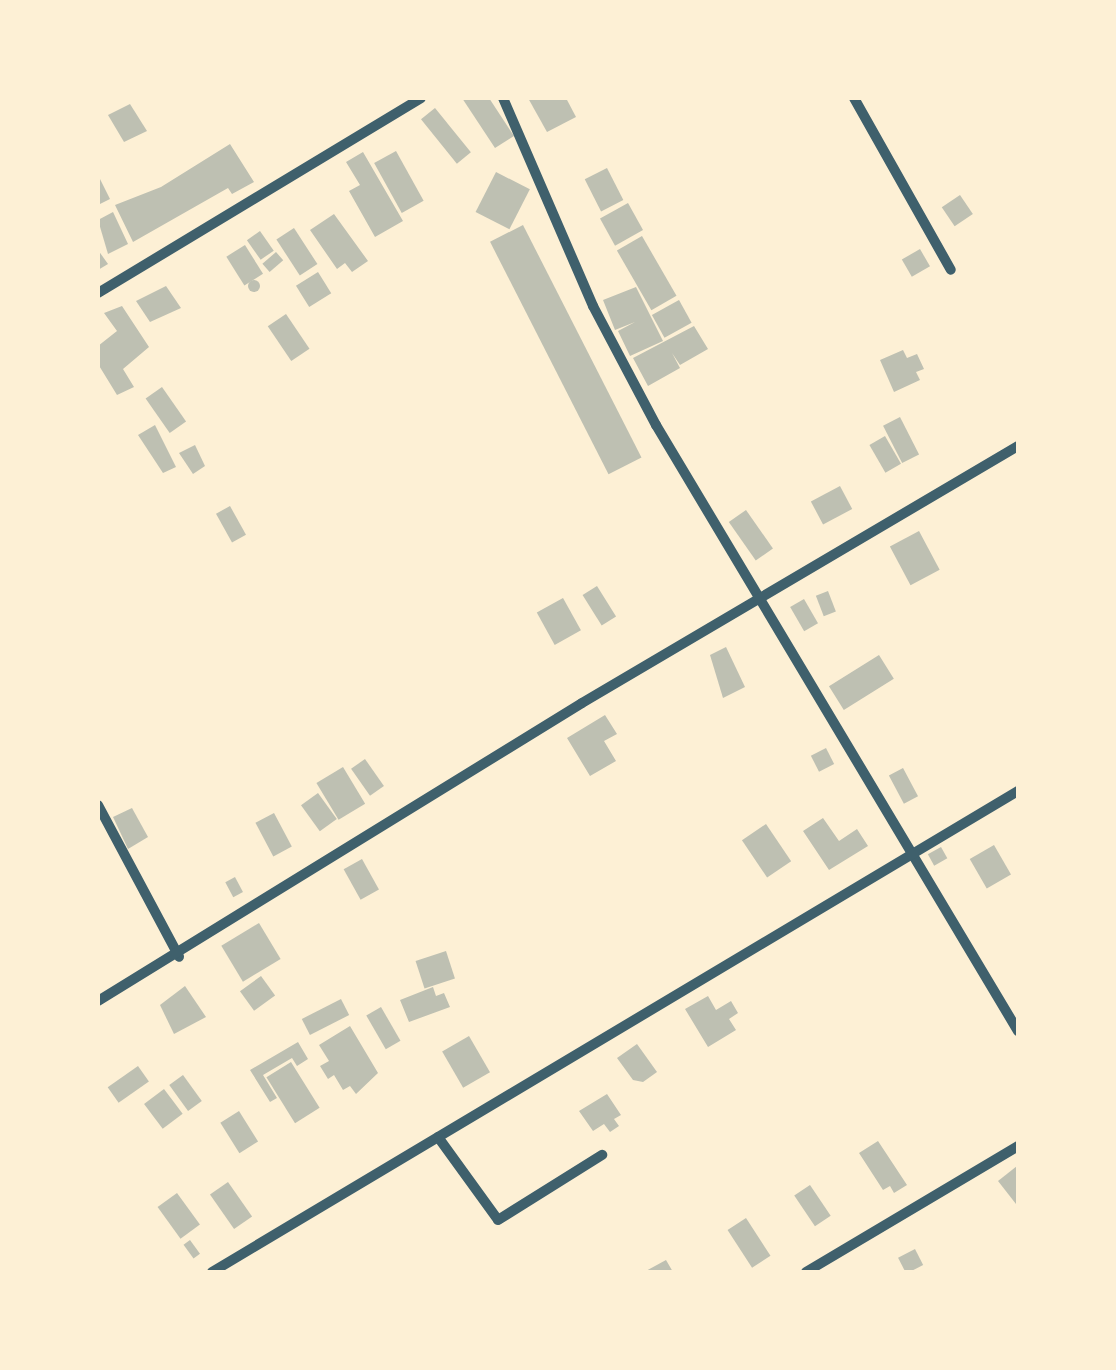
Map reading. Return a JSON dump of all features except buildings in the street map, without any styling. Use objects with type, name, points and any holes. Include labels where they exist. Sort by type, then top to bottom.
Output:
[{"type":"street","points":[[98,293],[421,98]]},
{"type":"street","points":[[503,98],[592,306],[910,855],[1018,1031]]},
{"type":"street","points":[[854,98],[950,270]]},
{"type":"street","points":[[98,1001],[178,957],[582,703],[1018,446]]},
{"type":"street","points":[[212,1272],[1018,791]]},
{"type":"street","points":[[98,805],[178,957]]},
{"type":"street","points":[[438,1137],[498,1220],[602,1155]]},
{"type":"street","points":[[806,1272],[1018,1146]]}]
